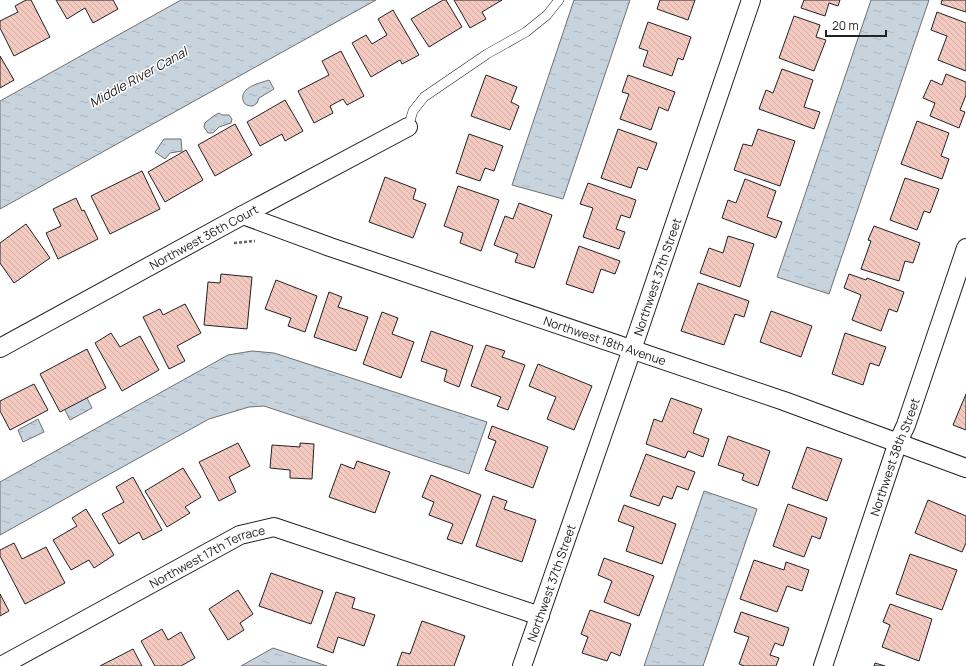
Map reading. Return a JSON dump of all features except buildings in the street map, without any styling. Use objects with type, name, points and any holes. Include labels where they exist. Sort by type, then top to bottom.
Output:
[{"type":"street","name":"Northwest 37th Street","points":[[522,666],[632,350],[751,0]]},
{"type":"street","name":"Northwest 36th Court","points":[[0,348],[243,214],[408,127]]},
{"type":"street","name":"Northwest 18th Avenue","points":[[243,214],[330,247],[784,401],[966,468]]},
{"type":"street","name":"Northwest 38th Street","points":[[823,666],[898,442],[906,425],[966,248]]},
{"type":"street","name":"Northwest 17th Terrace","points":[[1,666],[240,535],[274,527],[540,616]]},
{"type":"lane","points":[[408,127],[413,111],[424,97],[487,54],[526,32],[547,15],[559,0]]},
{"type":"path","points":[[228,244],[256,241]]},
{"type":"water","name":"Middle River Canal","points":[[181,0],[376,0],[0,209],[0,101]]},
{"type":"water","points":[[574,0],[630,0],[563,199],[512,185]]},
{"type":"water","points":[[871,0],[929,0],[829,294],[777,277]]},
{"type":"water","points":[[269,80],[274,89],[259,98],[257,103],[253,106],[245,104],[243,96],[248,89],[256,84]]},
{"type":"water","points":[[219,113],[222,115],[229,115],[232,119],[231,123],[219,127],[213,133],[208,133],[204,127],[205,123]]},
{"type":"water","points":[[164,139],[181,139],[182,151],[170,153],[165,159],[155,152]]},
{"type":"water","points":[[252,351],[274,353],[487,422],[469,474],[264,406],[249,407],[209,419],[0,535],[0,482],[228,355]]},
{"type":"water","points":[[86,396],[92,408],[70,420],[64,408]]},
{"type":"water","points":[[38,419],[44,432],[23,442],[18,430]]},
{"type":"water","points":[[704,491],[757,509],[703,666],[644,666]]},
{"type":"water","points":[[273,648],[327,666],[241,666]]}]
